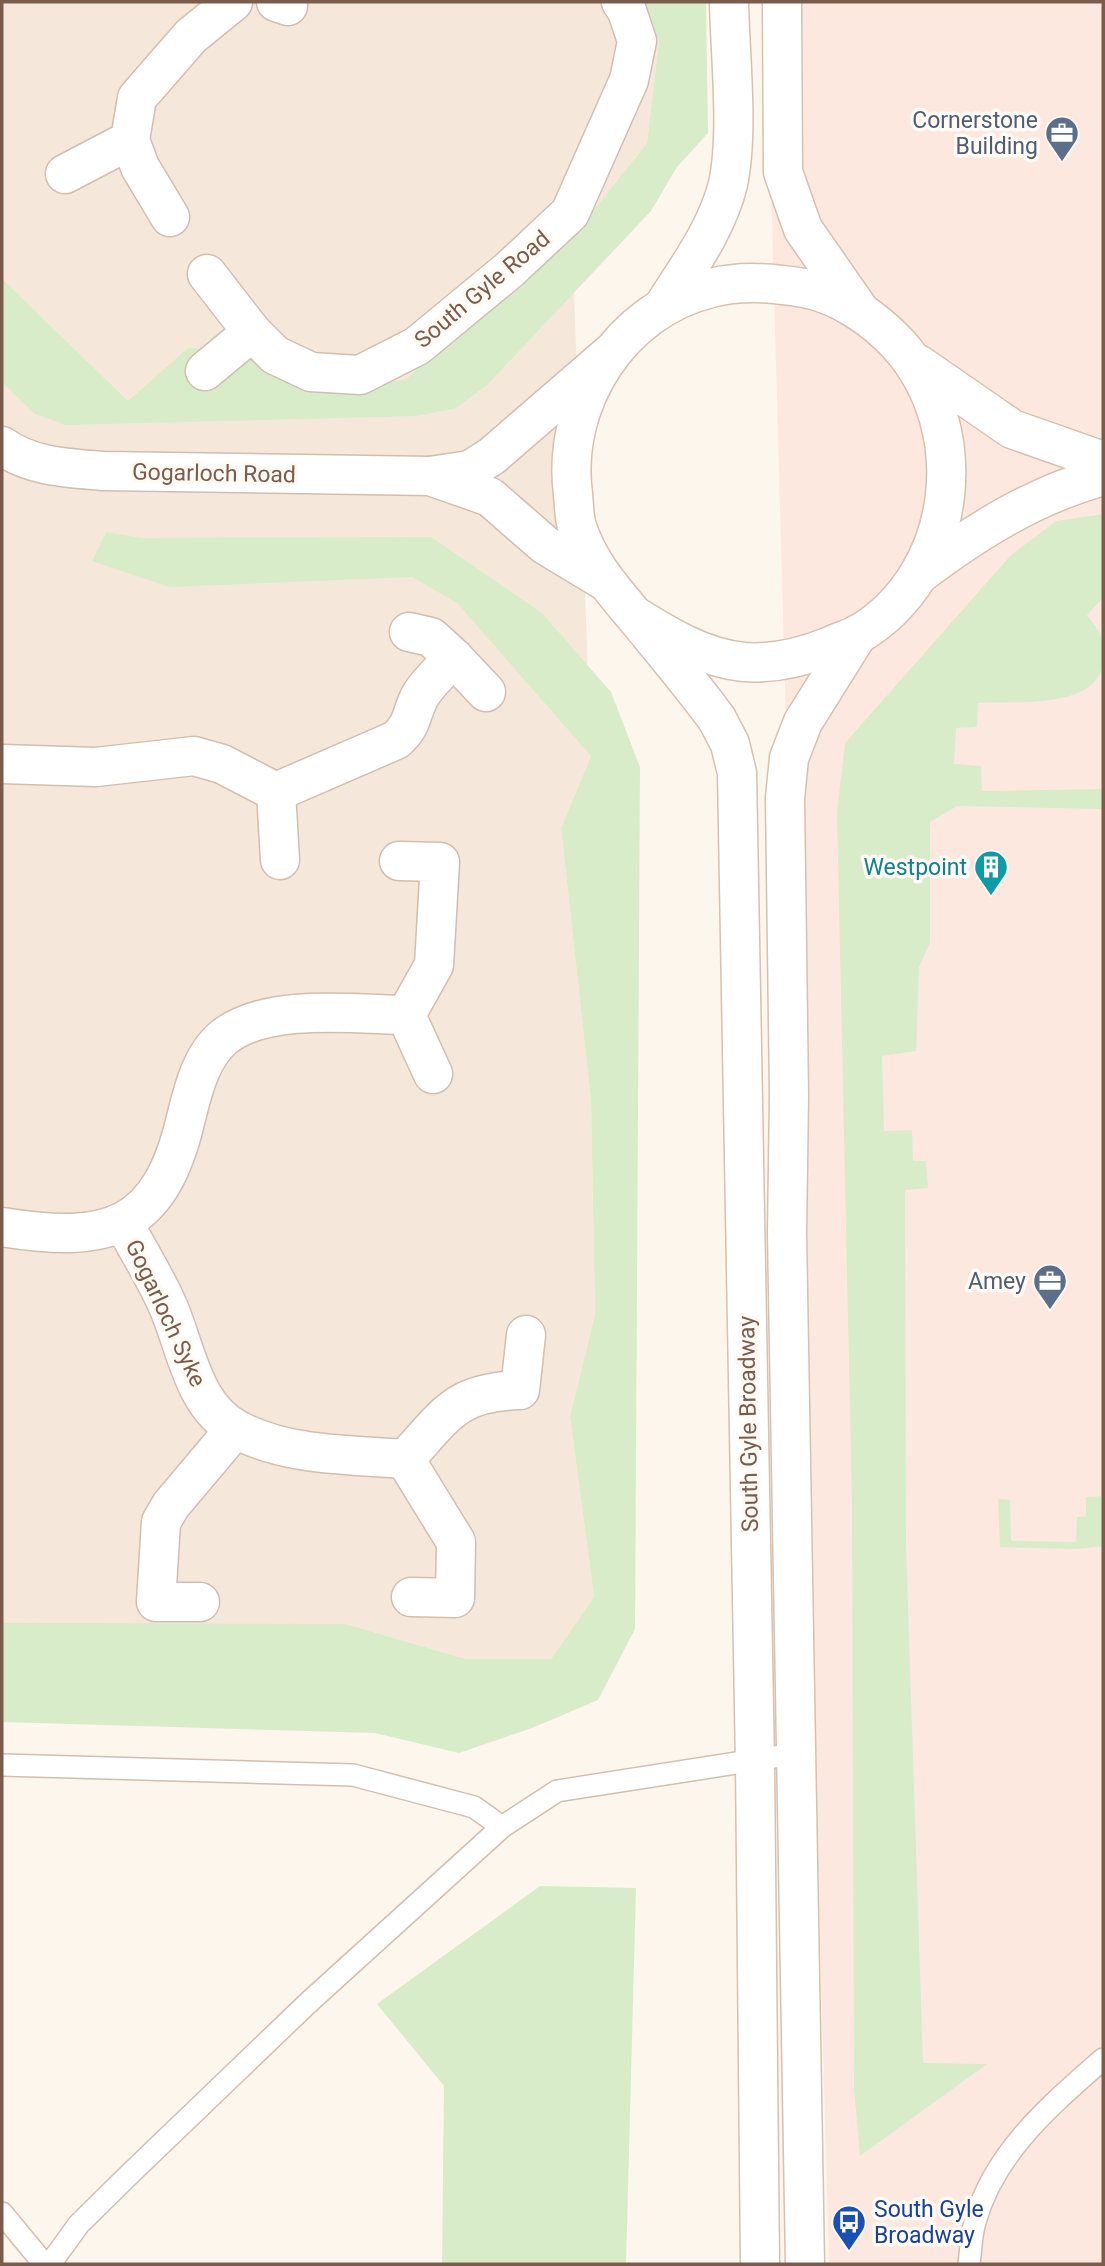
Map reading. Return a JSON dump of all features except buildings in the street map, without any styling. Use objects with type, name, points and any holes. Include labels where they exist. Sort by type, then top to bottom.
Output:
[{"type":"street","points":[[170,217],[140,167],[130,140],[136,97],[191,36],[233,2]]},
{"type":"street","name":"South Gyle Road","points":[[207,274],[252,332],[275,355],[311,372],[360,375],[416,346],[509,270],[570,213],[629,80],[637,41],[627,10],[621,2]]},
{"type":"street","name":"South Gyle Broadway","points":[[663,307],[705,241],[728,184],[732,129],[729,2]]},
{"type":"street","name":"South Gyle Broadway","points":[[782,2],[783,172],[803,229],[861,312]]},
{"type":"street","points":[[65,174],[130,140]]},
{"type":"street","name":"South Gyle Broadway","points":[[635,616],[686,648],[744,662],[803,657],[858,634],[892,608],[918,575],[942,523],[948,466],[938,409],[911,359],[888,333],[861,312],[813,290],[762,282],[711,288],[663,307],[635,328],[611,353],[580,405],[569,465],[577,525],[603,580],[717,719],[730,744],[737,773],[755,1763],[760,2264]]},
{"type":"street","points":[[205,371],[252,332]]},
{"type":"street","name":"Gogarloch Road","points":[[2,446],[17,457],[56,467],[103,471],[430,476],[470,470],[492,456],[611,353]]},
{"type":"street","points":[[911,359],[1012,429],[1103,461]]},
{"type":"street","name":"Gogarloch Road","points":[[430,476],[490,497],[545,545],[603,580]]},
{"type":"street","points":[[918,575],[963,541],[1013,510],[1072,485],[1103,476]]},
{"type":"street","points":[[410,632],[431,637],[486,692]]},
{"type":"street","name":"South Gyle Broadway","points":[[805,2264],[786,1233],[789,1096],[785,798],[789,758],[803,722],[858,634]]},
{"type":"street","points":[[276,792],[396,740],[410,727],[418,700],[428,685],[454,658]]},
{"type":"street","points":[[2,764],[96,767],[194,756],[222,764],[276,792]]},
{"type":"street","points":[[276,792],[280,860]]},
{"type":"street","points":[[400,861],[440,862],[434,965],[406,1015],[433,1074]]},
{"type":"street","name":"Gogarloch Syke","points":[[2,1227],[71,1233],[124,1224],[142,1211],[164,1178],[181,1143],[192,1092],[205,1060],[225,1037],[257,1021],[289,1015],[406,1015]]},
{"type":"street","name":"Gogarloch Syke","points":[[124,1224],[167,1304],[196,1381],[212,1407],[235,1429],[302,1449],[405,1459]]},
{"type":"street","points":[[411,1597],[455,1598],[456,1542],[405,1459],[457,1404],[488,1391],[520,1390],[526,1335]]},
{"type":"street","points":[[200,1602],[156,1602],[161,1522],[171,1505],[235,1429]]},
{"type":"lane","points":[[50,2264],[79,2224],[135,2169],[308,2003],[502,1827],[557,1791],[794,1755]]},
{"type":"lane","points":[[2,1765],[353,1775],[474,1807],[502,1827]]},
{"type":"lane","points":[[969,2264],[975,2222],[1010,2152],[1039,2117],[1103,2059]]},
{"type":"lane","points":[[2,2213],[44,2264]]},
{"type":"shaded area","points":[[2,2],[639,2],[659,41],[647,143],[572,237],[591,756],[561,828],[591,1101],[595,1314],[570,1417],[594,1597],[551,1659],[466,1659],[346,1624],[2,1625]]},
{"type":"shaded area","points":[[774,2],[1103,2],[1103,2264],[829,2264],[770,149]]},
{"type":"green space","points":[[639,2],[706,2],[708,133],[677,167],[651,211],[487,385],[456,408],[417,416],[66,425],[35,414],[2,382],[2,279],[128,401],[188,348],[251,351],[309,390],[405,380],[572,237],[647,143],[659,41]]},
{"type":"green space","points":[[1103,514],[1103,598],[1087,615],[1102,639],[1103,659],[1099,675],[1089,687],[1073,695],[1033,702],[978,703],[977,727],[956,728],[954,764],[981,766],[982,791],[1103,789],[1103,809],[957,806],[930,822],[930,943],[919,967],[916,1051],[882,1056],[884,1131],[912,1130],[913,1161],[926,1161],[928,1188],[905,1190],[906,1544],[923,2063],[987,2064],[860,2156],[854,2090],[852,1504],[837,813],[845,743],[1011,555],[1056,521]]},
{"type":"green space","points":[[106,532],[141,538],[431,537],[542,613],[611,692],[640,767],[635,1629],[598,1700],[532,1728],[459,1753],[375,1733],[2,1722],[2,1623],[346,1624],[466,1659],[551,1659],[594,1597],[570,1417],[595,1314],[591,1101],[561,828],[591,756],[457,603],[412,577],[170,587],[92,561]]},
{"type":"green space","points":[[1103,1496],[1103,1546],[1078,1549],[1000,1547],[998,1499],[1010,1500],[1011,1541],[1076,1542],[1077,1517],[1086,1516],[1086,1497]]},
{"type":"green space","points":[[540,1886],[636,1888],[626,2264],[442,2264],[444,2086],[377,2004]]},
{"type":"place","name":"Cornerstone Building","points":[[1062,163]]},
{"type":"place","name":"Westpoint","points":[[991,897]]},
{"type":"place","name":"Amey","points":[[1050,1311]]},
{"type":"place","name":"South Gyle Broadway","points":[[849,2252]]}]
